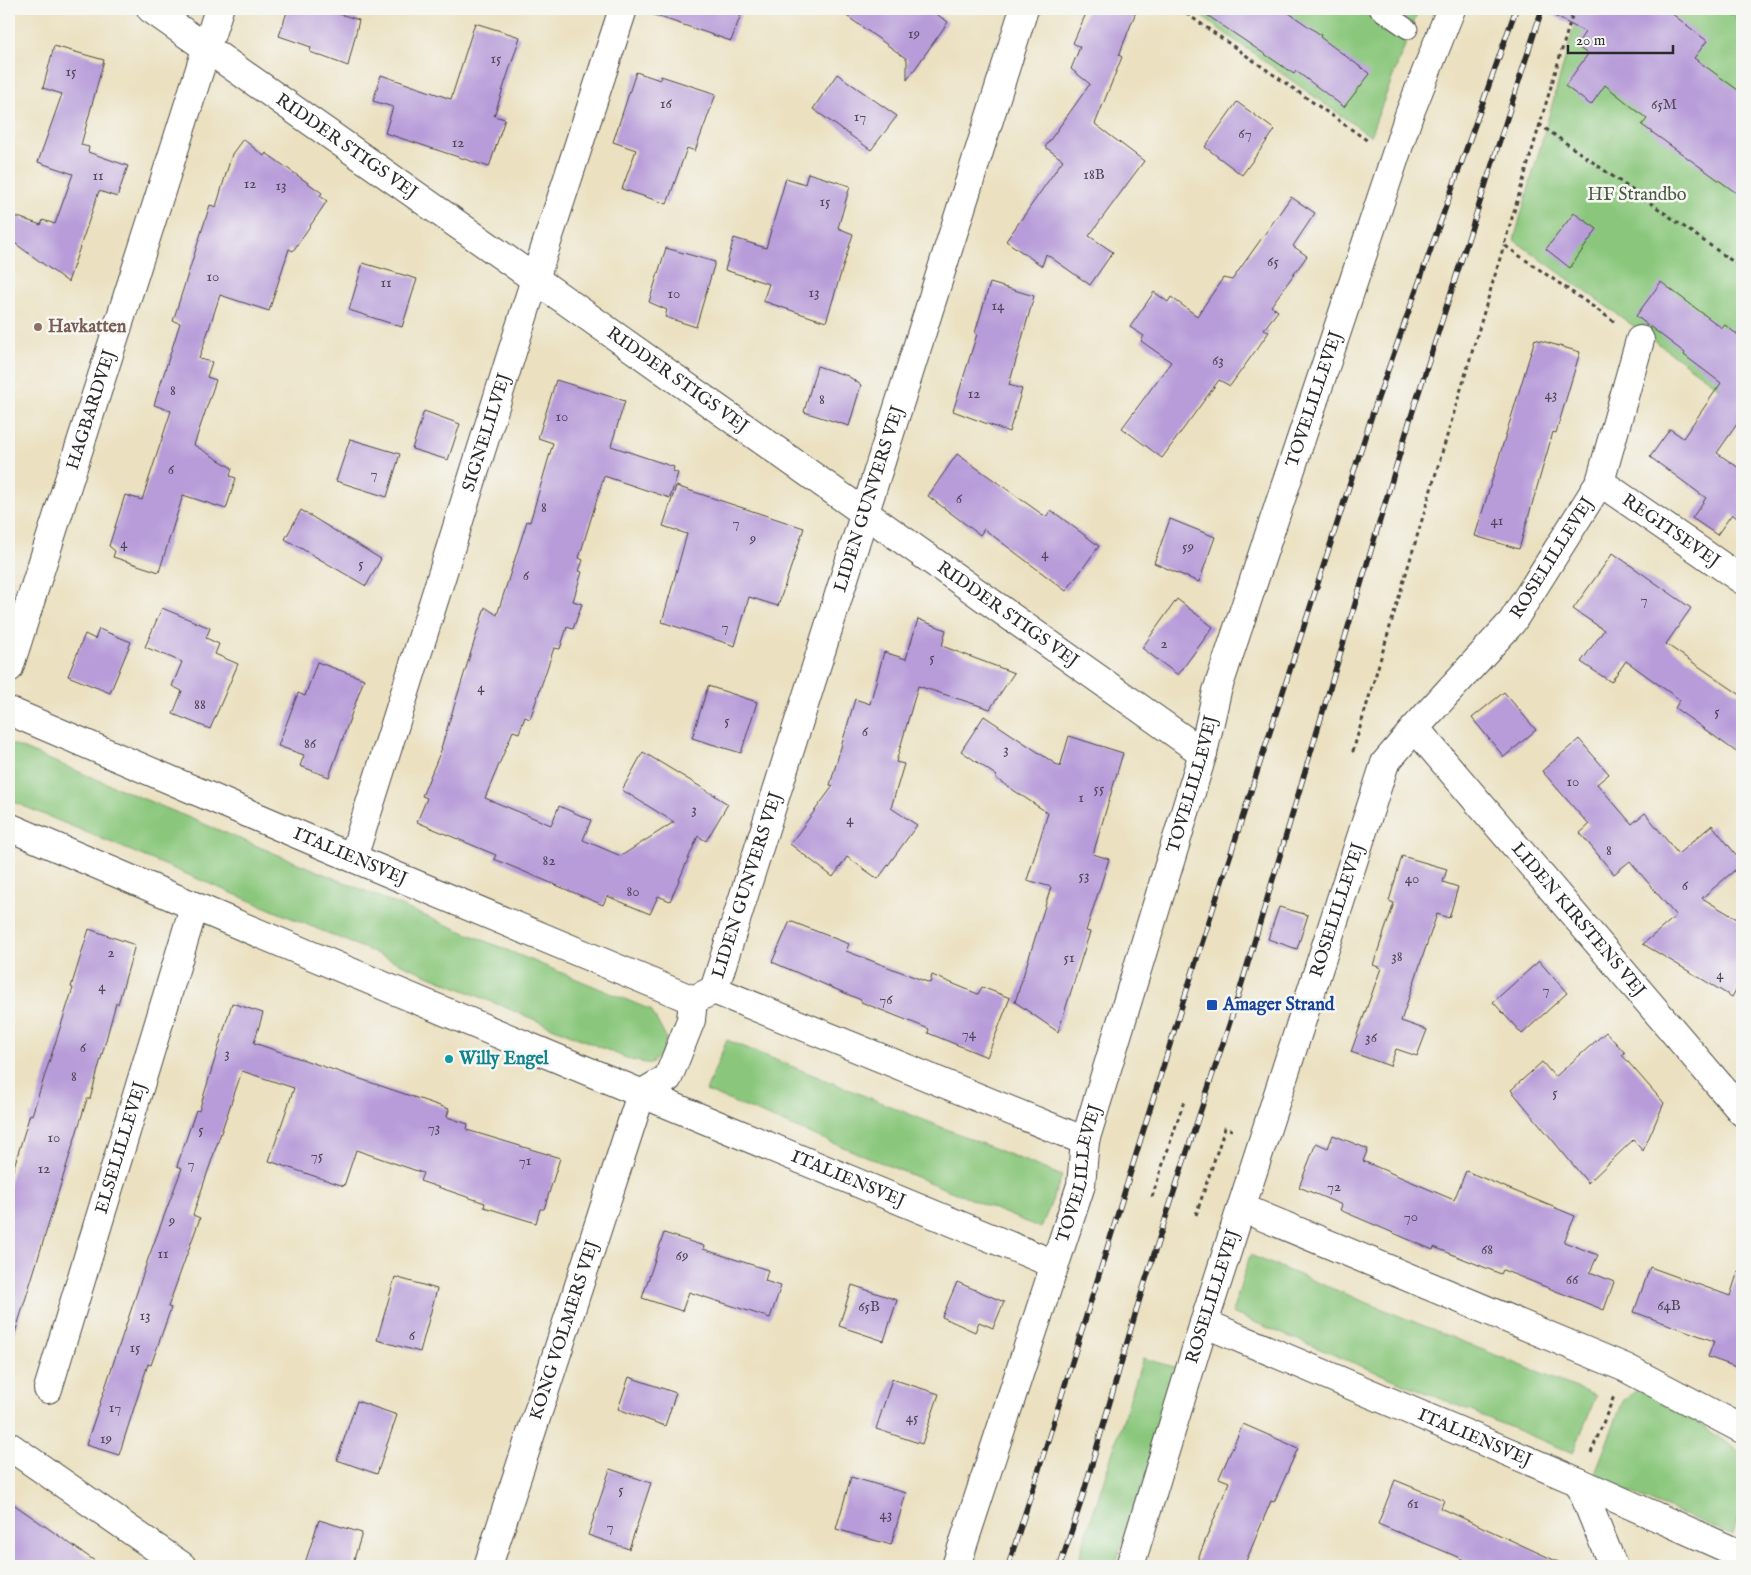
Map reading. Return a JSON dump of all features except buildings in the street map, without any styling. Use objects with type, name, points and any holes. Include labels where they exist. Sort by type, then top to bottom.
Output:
[{"type":"street","name":"RIDDER STIGS VEJ","points":[[151,9],[1202,753]]},
{"type":"street","name":"HAGBARDVEJ","points":[[9,668],[219,9]]},
{"type":"street","name":"SIGNELILVEJ","points":[[353,858],[534,279],[623,9]]},
{"type":"street","name":"LIDEN GUNVERS VEJ","points":[[704,995],[864,513],[1024,9]]},
{"type":"street","name":"TOVELILLEVEJ","points":[[956,1566],[1080,1185],[1085,1142],[1202,753],[1217,691],[1409,115],[1450,9]]},
{"type":"street","name":"ROSELILLEVEJ","points":[[1130,1566],[1204,1323],[1385,763],[1512,622],[1600,482],[1640,340]]},
{"type":"street","name":"REGITSEVEJ","points":[[1600,482],[1742,580]]},
{"type":"street","name":"ITALIENSVEJ","points":[[9,711],[353,858],[1085,1142]]},
{"type":"street","name":"LIDEN KIRSTENS VEJ","points":[[1415,728],[1742,1112]]},
{"type":"street","name":"ITALIENSVEJ","points":[[9,827],[194,907],[641,1094],[1054,1264]]},
{"type":"street","name":"ELSELILLEVEJ","points":[[48,1389],[194,907]]},
{"type":"street","points":[[641,1094],[668,1078],[690,1020],[704,995]]},
{"type":"street","name":"KONG VOLMERS VEJ","points":[[488,1566],[641,1094]]},
{"type":"street","points":[[1242,1208],[1626,1368],[1742,1429]]},
{"type":"street","name":"ITALIENSVEJ","points":[[1204,1323],[1579,1482],[1742,1556]]},
{"type":"street","points":[[9,1446],[182,1566]]},
{"type":"street","points":[[1579,1482],[1613,1566]]},
{"type":"lane","points":[[1379,9],[1408,29]]},
{"type":"path","points":[[1180,9],[1369,142]]},
{"type":"path","points":[[1385,763],[1370,760],[1353,751],[1574,9]]},
{"type":"path","points":[[1727,9],[1742,20]]},
{"type":"path","points":[[1539,124],[1742,268]]},
{"type":"path","points":[[1504,245],[1640,340]]},
{"type":"path","points":[[1152,1197],[1184,1100]]},
{"type":"path","points":[[1196,1215],[1225,1128]]},
{"type":"path","points":[[1579,1482],[1626,1368]]},
{"type":"green space","points":[[1191,9],[1419,9],[1370,136]]},
{"type":"green space","name":"HF Strandbo","points":[[1579,9],[1742,9],[1742,404],[1514,240]]},
{"type":"green space","points":[[12,744],[651,1010],[666,1038],[663,1052],[651,1064],[631,1060],[9,800],[9,745]]},
{"type":"green space","points":[[727,1040],[1062,1176],[1041,1228],[706,1091]]},
{"type":"green space","points":[[1250,1255],[1596,1396],[1573,1453],[1232,1313]]},
{"type":"green space","points":[[1143,1358],[1184,1370],[1114,1566],[1076,1566]]},
{"type":"green space","points":[[1639,1388],[1680,1411],[1742,1453],[1742,1502],[1733,1535],[1593,1478],[1623,1401]]},
{"type":"railway","points":[[1008,1566],[1184,999],[1373,412],[1516,9]]},
{"type":"railway","points":[[1060,1566],[1081,1502],[1139,1301],[1233,1013],[1409,423],[1542,9]]},
{"type":"place","name":"Havkatten","points":[[38,327]]},
{"type":"place","name":"Amager Strand","points":[[1212,1005]]},
{"type":"place","name":"Willy Engel","points":[[449,1059]]}]
